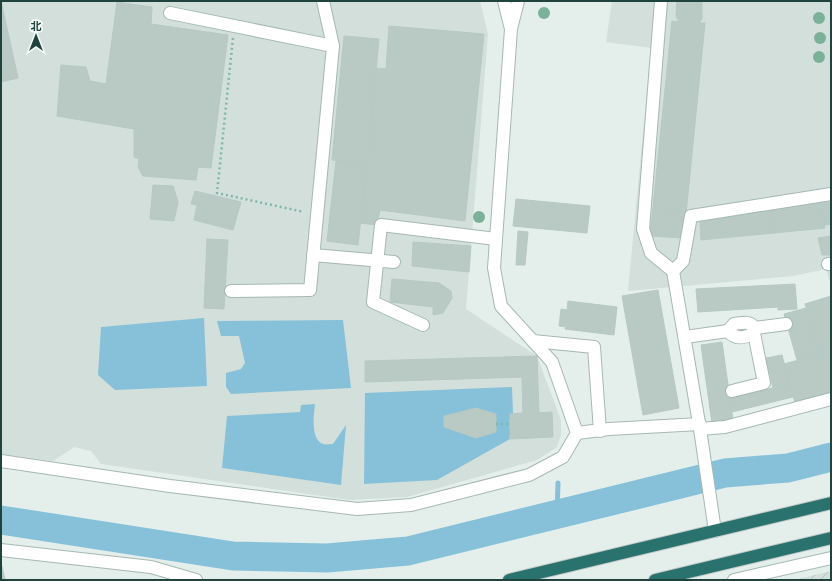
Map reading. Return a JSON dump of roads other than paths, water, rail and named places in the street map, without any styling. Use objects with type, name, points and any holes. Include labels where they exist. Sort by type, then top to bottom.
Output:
[{"type":"highway","points":[[509,580],[831,503]]},
{"type":"highway","points":[[655,580],[680,577],[831,538]]},
{"type":"street","points":[[231,291],[310,290],[333,46],[323,1]]},
{"type":"street","points":[[504,1],[511,29]]},
{"type":"street","points":[[1,460],[170,486],[357,509],[411,505],[530,475],[563,458],[577,433],[552,362],[501,306],[494,268],[511,29],[518,1]]},
{"type":"street","points":[[661,1],[643,229],[651,253],[673,271],[685,337],[715,531]]},
{"type":"street","points":[[170,13],[333,46]]},
{"type":"street","points":[[673,271],[683,261],[691,216],[831,194]]},
{"type":"street","points":[[422,325],[373,302],[381,225],[496,239]]},
{"type":"street","points":[[313,255],[394,262]]},
{"type":"street","points":[[685,337],[728,331],[731,335],[738,338],[755,330],[786,324]]},
{"type":"street","points":[[732,391],[764,383],[755,330]]},
{"type":"street","points":[[533,341],[594,347],[600,431]]},
{"type":"street","points":[[577,433],[600,431],[700,430],[725,427],[831,399]]},
{"type":"street","points":[[1,550],[152,567],[196,580]]},
{"type":"street","points":[[734,580],[831,558]]},
{"type":"water","points":[[204,318],[207,386],[115,390],[98,375],[101,327]]},
{"type":"water","points":[[343,320],[351,388],[231,394],[226,387],[226,373],[241,369],[245,363],[239,336],[221,336],[217,321]]},
{"type":"water","points":[[512,387],[513,413],[510,414],[510,439],[437,480],[364,484],[365,393]]},
{"type":"water","points":[[315,404],[314,432],[319,441],[323,444],[333,444],[346,425],[341,485],[222,468],[227,416],[300,412],[301,405]]},
{"type":"waterway","points":[[1,520],[233,556],[327,558],[408,551],[725,473],[788,468],[831,457]]},
{"type":"waterway","points":[[557,515],[558,483]]}]
